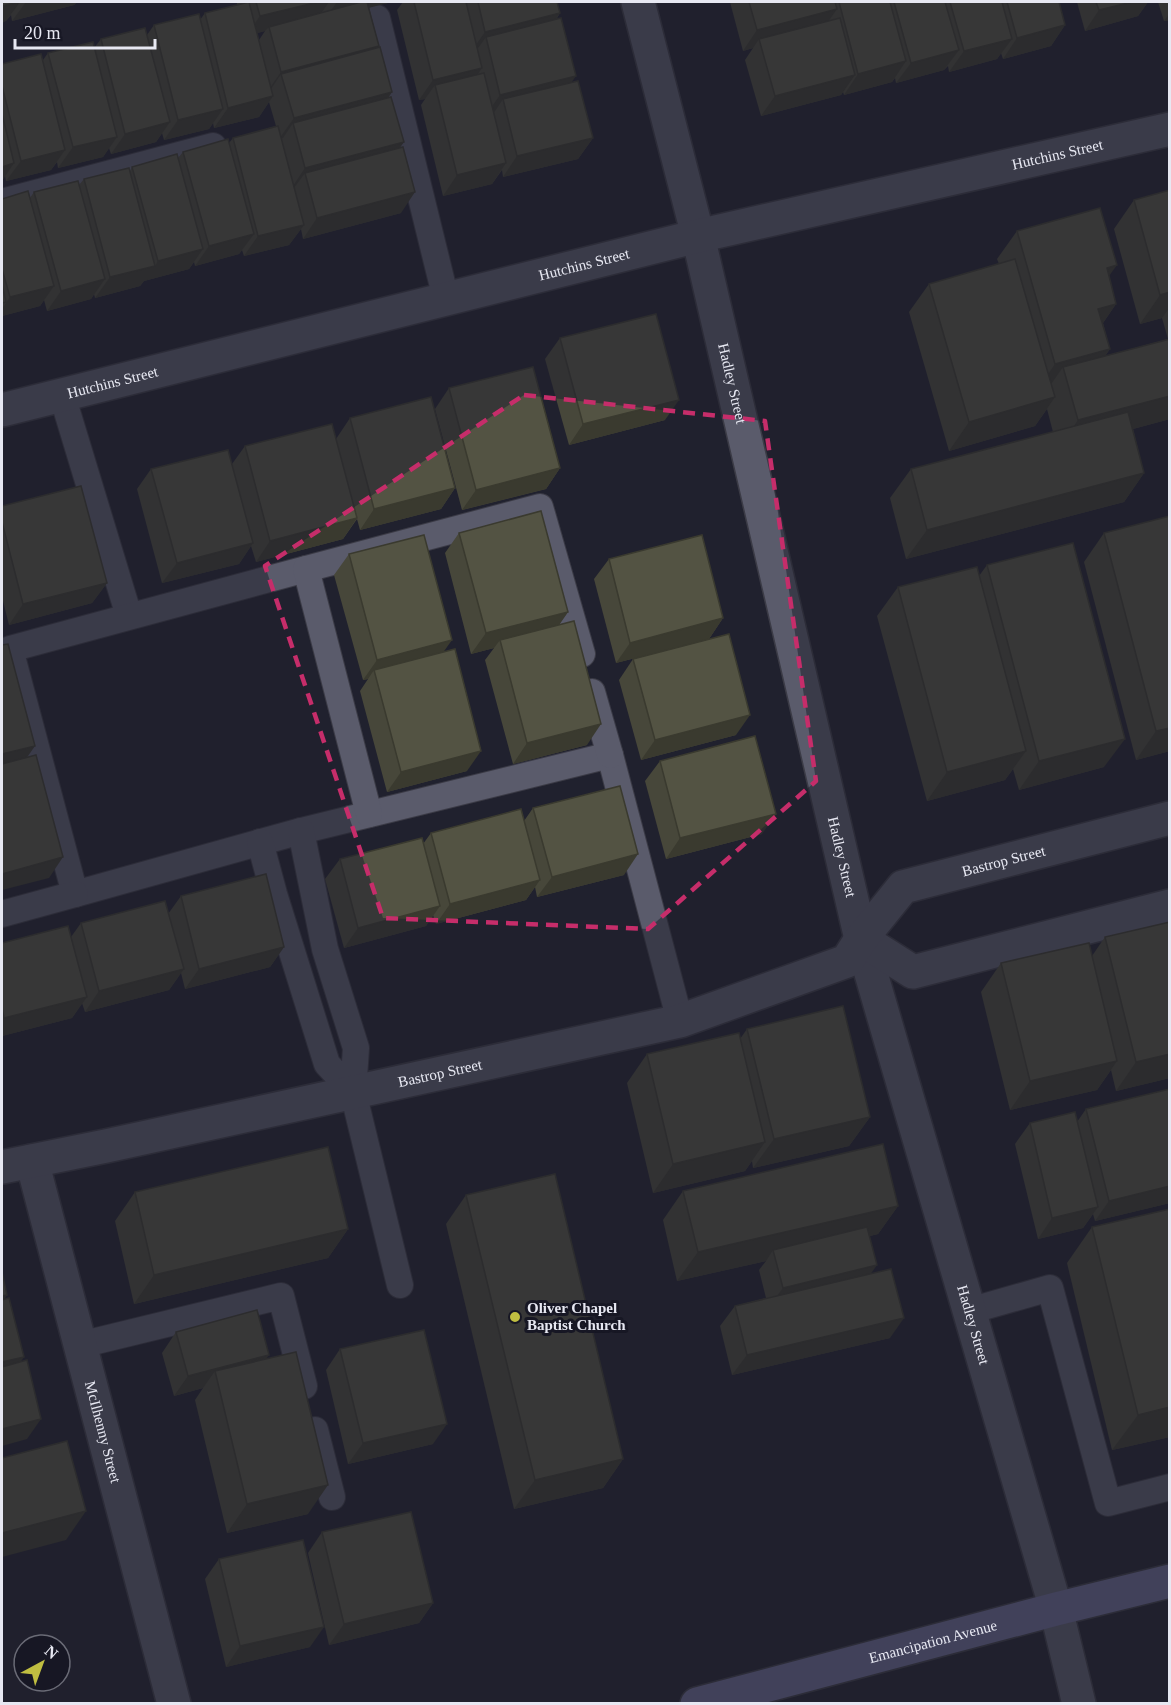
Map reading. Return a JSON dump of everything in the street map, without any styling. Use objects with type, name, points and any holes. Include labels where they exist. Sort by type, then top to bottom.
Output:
[{"type":"main road","name":"Emancipation Avenue","points":[[697,1704],[1170,1581]]},
{"type":"street","name":"Hadley Street","points":[[638,2],[698,236],[861,939],[1056,1609],[1079,1704]]},
{"type":"street","name":"Hutchins Street","points":[[2,410],[698,236],[1170,129]]},
{"type":"street","name":"Bastrop Street","points":[[17,1164],[680,1021],[847,961],[861,939],[903,887],[1170,818]]},
{"type":"street","points":[[861,939],[913,972],[1170,906]]},
{"type":"street","name":"McIlhenny Street","points":[[17,1164],[80,1344],[174,1704]]},
{"type":"lane","points":[[377,18],[446,299]]},
{"type":"lane","points":[[2,202],[236,140]]},
{"type":"lane","points":[[62,395],[129,616]]},
{"type":"lane","points":[[75,894],[6,650],[540,507],[610,756],[680,1021]]},
{"type":"lane","points":[[306,569],[369,814]]},
{"type":"lane","points":[[2,914],[301,831],[610,756]]},
{"type":"lane","points":[[301,831],[326,949],[356,1048],[353,1092],[400,1285]]},
{"type":"lane","points":[[260,842],[327,1064],[353,1092]]},
{"type":"lane","points":[[969,1311],[1050,1288],[1108,1503],[1170,1487]]},
{"type":"lane","points":[[80,1344],[281,1296],[332,1497]]},
{"type":"highlighted area","points":[[524,395],[765,421],[816,781],[648,929],[383,918],[265,566]]},
{"type":"building","points":[[2,2],[19,2],[2,6]]},
{"type":"building","points":[[249,2],[273,96],[228,108],[205,13]]},
{"type":"building","points":[[256,2],[318,2],[260,16]]},
{"type":"building","points":[[367,2],[379,46],[281,72],[269,27]]},
{"type":"building","points":[[414,2],[466,2],[482,68],[433,80]]},
{"type":"building","points":[[478,2],[557,2],[560,13],[485,32]]},
{"type":"building","points":[[749,2],[835,2],[837,9],[757,30]]},
{"type":"building","points":[[839,2],[890,2],[906,61],[858,74]]},
{"type":"building","points":[[894,2],[945,2],[959,50],[911,63]]},
{"type":"building","points":[[950,2],[1002,2],[1012,39],[964,51]]},
{"type":"building","points":[[1007,2],[1059,2],[1065,25],[1017,38]]},
{"type":"building","points":[[1096,2],[1132,2],[1099,10]]},
{"type":"building","points":[[199,14],[223,109],[178,120],[154,25]]},
{"type":"building","points":[[561,18],[576,76],[500,95],[486,37]]},
{"type":"building","points":[[840,18],[855,75],[775,96],[759,39]]},
{"type":"building","points":[[145,28],[170,122],[125,134],[101,39]]},
{"type":"building","points":[[93,42],[117,137],[73,147],[48,53]]},
{"type":"building","points":[[380,47],[392,92],[294,118],[281,74]]},
{"type":"building","points":[[41,54],[65,150],[21,161],[2,86],[2,64]]},
{"type":"building","points":[[484,73],[506,163],[457,175],[435,85]]},
{"type":"building","points":[[578,81],[593,138],[517,156],[503,99]]},
{"type":"building","points":[[391,97],[404,142],[305,168],[293,123]]},
{"type":"building","points":[[2,114],[14,163],[2,167]]},
{"type":"building","points":[[278,126],[304,225],[258,236],[233,138]]},
{"type":"building","points":[[228,139],[254,234],[209,246],[183,152]]},
{"type":"building","points":[[403,147],[415,192],[317,218],[305,173]]},
{"type":"building","points":[[177,154],[203,249],[158,261],[132,167]]},
{"type":"building","points":[[129,168],[155,266],[110,277],[84,179]]},
{"type":"building","points":[[78,181],[105,279],[61,291],[34,192]]},
{"type":"building","points":[[1170,190],[1170,292],[1160,295],[1134,200]]},
{"type":"building","points":[[28,191],[54,286],[10,297],[2,269],[2,199]]},
{"type":"building","points":[[1100,208],[1117,265],[1107,268],[1116,304],[1098,309],[1110,349],[1055,364],[1017,231]]},
{"type":"building","points":[[1015,259],[1055,397],[969,422],[929,284]]},
{"type":"building","points":[[2,285],[6,302],[2,303]]},
{"type":"building","points":[[656,314],[679,400],[583,424],[560,338]]},
{"type":"building","points":[[1170,339],[1170,396],[1078,420],[1063,367]]},
{"type":"building","points":[[533,367],[560,468],[476,490],[449,388]]},
{"type":"building","points":[[431,397],[455,488],[374,509],[350,418]]},
{"type":"building","points":[[1128,412],[1144,473],[927,530],[911,469]]},
{"type":"building","points":[[332,424],[357,518],[270,541],[245,446]]},
{"type":"building","points":[[228,450],[253,543],[177,563],[151,469]]},
{"type":"building","points":[[81,486],[107,583],[23,604],[2,522],[2,506]]},
{"type":"building","points":[[541,511],[568,612],[486,633],[459,533]]},
{"type":"building","points":[[1170,516],[1170,728],[1156,731],[1104,533]]},
{"type":"building","points":[[424,535],[452,640],[377,660],[349,554]]},
{"type":"building","points":[[702,535],[723,618],[630,643],[609,559]]},
{"type":"building","points":[[1073,543],[1125,739],[1039,761],[987,565]]},
{"type":"building","points":[[977,567],[1026,751],[947,772],[898,587]]},
{"type":"building","points":[[574,621],[601,724],[527,743],[500,640]]},
{"type":"building","points":[[729,634],[750,715],[655,740],[633,659]]},
{"type":"building","points":[[8,644],[35,746],[2,754],[2,645]]},
{"type":"building","points":[[455,649],[481,751],[401,772],[374,670]]},
{"type":"building","points":[[755,736],[776,814],[680,838],[660,761]]},
{"type":"building","points":[[36,755],[63,857],[2,874],[2,764]]},
{"type":"building","points":[[620,786],[638,854],[552,877],[533,808]]},
{"type":"building","points":[[521,809],[540,880],[450,904],[431,833]]},
{"type":"building","points":[[422,838],[440,906],[358,928],[340,859]]},
{"type":"building","points":[[266,874],[284,947],[199,969],[181,896]]},
{"type":"building","points":[[165,901],[184,969],[99,991],[81,923]]},
{"type":"building","points":[[1170,922],[1170,1054],[1136,1062],[1105,937]]},
{"type":"building","points":[[68,926],[87,997],[4,1018],[2,943]]},
{"type":"building","points":[[1089,943],[1117,1061],[1030,1081],[1001,963]]},
{"type":"building","points":[[843,1006],[870,1117],[774,1139],[747,1029]]},
{"type":"building","points":[[739,1033],[765,1142],[673,1164],[647,1054]]},
{"type":"building","points":[[1170,1089],[1170,1186],[1109,1201],[1086,1109]]},
{"type":"building","points":[[1075,1112],[1098,1207],[1052,1218],[1030,1123]]},
{"type":"building","points":[[883,1144],[898,1206],[698,1252],[683,1191]]},
{"type":"building","points":[[328,1147],[348,1229],[154,1275],[135,1192]]},
{"type":"building","name":"Oliver Chapel Baptist Church","points":[[555,1174],[623,1459],[535,1480],[466,1195]]},
{"type":"building","points":[[1170,1209],[1170,1407],[1138,1415],[1092,1227]]},
{"type":"building","points":[[867,1227],[877,1265],[783,1288],[773,1250]]},
{"type":"building","points":[[891,1269],[904,1318],[747,1355],[735,1306]]},
{"type":"building","points":[[2,1272],[7,1295],[2,1296]]},
{"type":"building","points":[[9,1298],[24,1357],[2,1362],[2,1300]]},
{"type":"building","points":[[257,1310],[269,1355],[188,1376],[176,1332]]},
{"type":"building","points":[[424,1330],[447,1424],[363,1443],[340,1349]]},
{"type":"building","points":[[296,1352],[328,1485],[247,1504],[215,1371]]},
{"type":"building","points":[[27,1360],[41,1419],[2,1429],[2,1367]]},
{"type":"building","points":[[67,1441],[86,1511],[2,1533],[2,1458]]},
{"type":"building","points":[[411,1512],[433,1603],[344,1624],[322,1532]]},
{"type":"building","points":[[303,1540],[324,1627],[240,1646],[219,1559]]},
{"type":"place","name":"Oliver Chapel Baptist Church","points":[[515,1317]]}]
